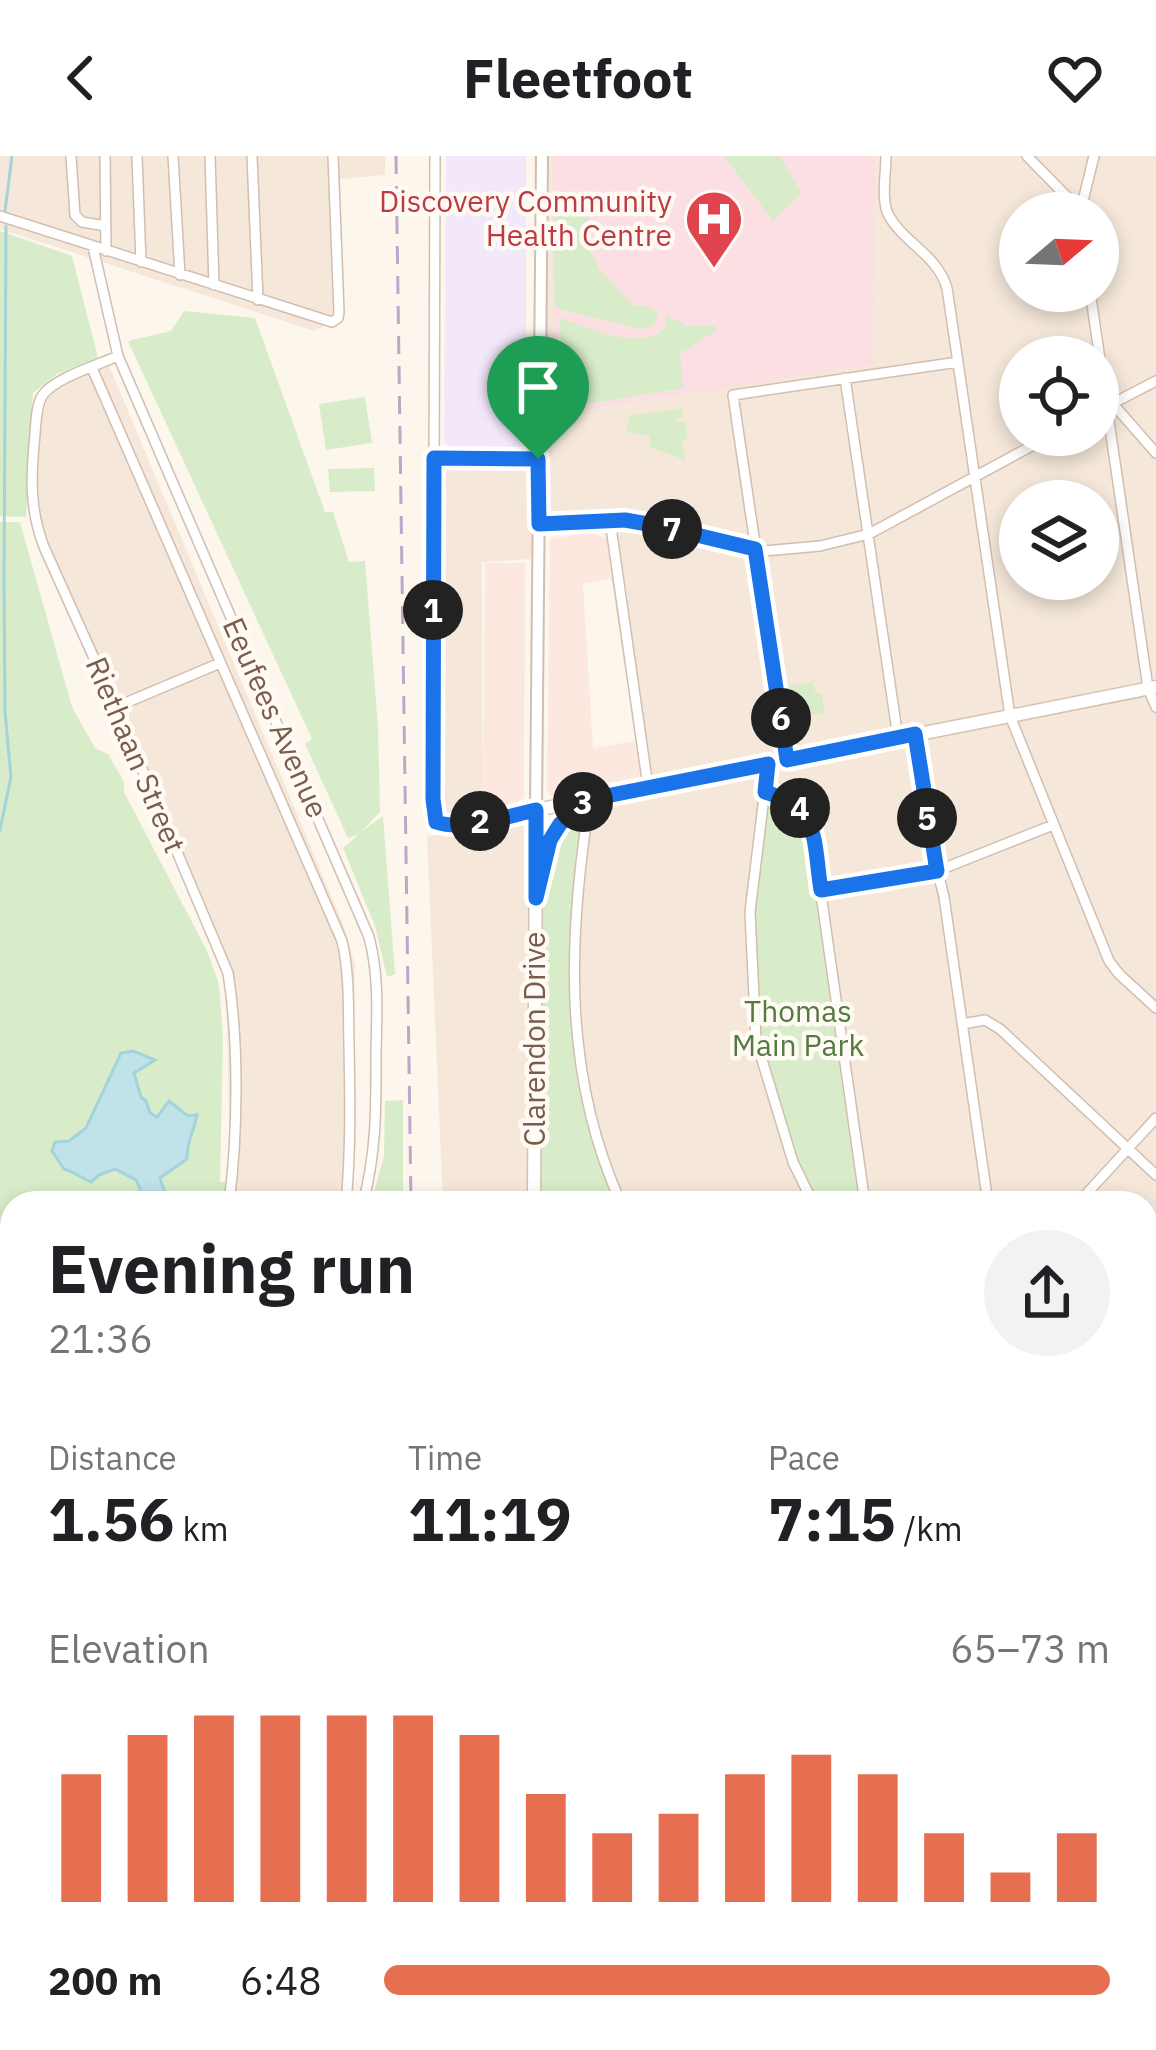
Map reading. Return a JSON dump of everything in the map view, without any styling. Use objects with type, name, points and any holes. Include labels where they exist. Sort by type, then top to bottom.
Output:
[{"type":"main road","points":[[536,810],[1152,687]]},
{"type":"main road","points":[[536,898],[550,840],[588,799]]},
{"type":"main road","name":"Clarendon Drive","points":[[534,1191],[536,810]]},
{"type":"street","points":[[70,156],[75,215],[82,222],[106,226]]},
{"type":"street","points":[[105,156],[106,251]]},
{"type":"street","points":[[136,156],[141,262]]},
{"type":"street","points":[[173,156],[180,274]]},
{"type":"street","points":[[210,156],[214,285]]},
{"type":"street","points":[[252,156],[258,300]]},
{"type":"street","points":[[0,216],[327,322],[339,315],[333,156]]},
{"type":"street","points":[[435,156],[435,818],[442,825],[458,825],[536,810]]},
{"type":"street","name":"Clarendon Drive","points":[[536,810],[542,156]]},
{"type":"street","points":[[886,156],[886,210],[941,272],[947,289],[1010,716],[1109,961],[1156,1009]]},
{"type":"street","points":[[1027,156],[1061,192]]},
{"type":"street","points":[[1085,192],[1094,156]]},
{"type":"street","name":"Eeufees Avenue","points":[[93,247],[118,356],[369,938],[377,989],[376,1142],[366,1191]]},
{"type":"street","name":"Riethaan Street","points":[[118,356],[60,382],[42,397],[30,492],[34,522],[228,973],[235,1110],[230,1191]]},
{"type":"street","points":[[787,760],[733,394],[958,362]]},
{"type":"street","name":"Eeufees Avenue","points":[[92,368],[344,952],[350,1076],[347,1191]]},
{"type":"street","points":[[845,378],[898,737]]},
{"type":"street","points":[[1119,400],[1156,381]]},
{"type":"street","points":[[1119,419],[1156,453]]},
{"type":"street","points":[[539,524],[610,520],[659,526],[755,549],[820,546],[869,534],[1014,456]]},
{"type":"street","points":[[1114,456],[1156,707]]},
{"type":"street","points":[[434,458],[538,459]]},
{"type":"street","points":[[610,520],[648,788]]},
{"type":"street","points":[[116,707],[220,663]]},
{"type":"street","points":[[915,734],[986,1191]]},
{"type":"street","points":[[768,764],[750,912],[756,1040],[793,1162],[807,1191]]},
{"type":"street","points":[[765,792],[786,799],[807,817],[812,831],[863,1191]]},
{"type":"street","points":[[588,799],[573,944],[579,1060],[617,1191]]},
{"type":"street","points":[[821,890],[937,871],[1053,825]]},
{"type":"street","points":[[962,1024],[986,1020],[1000,1029],[1156,1175]]},
{"type":"street","points":[[1089,1191],[1156,1118]]},
{"type":"shaded area","points":[[0,156],[385,156],[385,175],[340,179],[344,315],[315,331],[0,229]]},
{"type":"shaded area","points":[[446,156],[526,156],[526,441],[519,448],[451,448],[444,442]]},
{"type":"shaded area","points":[[534,156],[1156,156],[1156,682],[643,783],[603,527],[546,529]]},
{"type":"shaded area","name":"Discovery Community Health Centre","points":[[553,156],[875,156],[874,364],[554,415]]},
{"type":"shaded area","points":[[105,356],[343,924],[355,965],[350,1191],[228,1191],[226,983],[30,520],[37,394]]},
{"type":"shaded area","points":[[530,463],[532,559],[482,562],[483,811],[426,818],[425,468]]},
{"type":"shaded area","points":[[591,532],[605,538],[611,578],[583,584],[593,748],[635,741],[640,777],[558,800],[547,792],[550,539]]},
{"type":"shaded area","points":[[485,563],[525,563],[524,797],[513,807],[483,811]]},
{"type":"shaded area","points":[[1156,692],[1156,1191],[619,1191],[587,1086],[577,946],[593,802]]},
{"type":"shaded area","points":[[532,815],[527,1191],[442,1191],[427,837]]},
{"type":"green space","points":[[724,156],[780,156],[802,193],[773,221]]},
{"type":"green space","points":[[553,213],[589,218],[583,236],[600,270],[634,306],[656,311],[654,325],[641,329],[554,305]]},
{"type":"green space","points":[[0,231],[72,256],[98,358],[57,374],[33,393],[26,517],[0,516]]},
{"type":"green space","points":[[184,311],[255,318],[325,512],[333,512],[349,562],[365,561],[380,812],[362,831],[383,816],[395,974],[387,977],[375,926],[343,848],[359,834],[348,838],[305,744],[312,739],[128,341],[171,331]]},
{"type":"green space","points":[[666,315],[687,326],[716,326],[717,331],[680,352],[683,388],[560,409],[560,318],[613,336],[640,338],[665,329]]},
{"type":"green space","points":[[365,397],[372,443],[326,450],[319,404]]},
{"type":"green space","points":[[682,408],[684,416],[676,418],[685,421],[686,460],[651,448],[649,436],[626,432],[630,416]]},
{"type":"green space","points":[[374,468],[375,491],[330,492],[328,469]]},
{"type":"green space","points":[[0,522],[20,522],[72,707],[95,748],[108,754],[124,782],[124,792],[207,951],[219,984],[223,1038],[220,1182],[226,1182],[225,1191],[0,1191]]},
{"type":"green space","points":[[812,682],[816,693],[822,693],[824,713],[809,712],[799,727],[804,731],[795,735],[788,686]]},
{"type":"green space","name":"Thomas Main Park","points":[[776,799],[794,807],[807,823],[859,1191],[810,1191],[759,1041],[753,915],[766,806]]},
{"type":"green space","points":[[586,804],[570,945],[576,1060],[614,1191],[539,1191],[540,890],[549,848]]},
{"type":"green space","points":[[403,1100],[403,1191],[374,1191],[384,1156],[385,1101]]},
{"type":"water","points":[[133,1051],[155,1060],[134,1073],[150,1113],[157,1117],[169,1101],[188,1116],[197,1115],[187,1159],[160,1178],[164,1191],[141,1191],[136,1180],[115,1169],[91,1182],[64,1169],[52,1151],[55,1142],[69,1141],[86,1128],[121,1053]]},
{"type":"waterway","points":[[5,211],[12,156]]},
{"type":"waterway","points":[[0,830],[11,777],[5,712],[6,226]]},
{"type":"railway","points":[[396,156],[411,1191]]},
{"type":"place","name":"Discovery Community Health Centre","points":[[714,270]]},
{"type":"route","points":[[434,458],[538,459],[539,524],[625,520],[755,549],[787,760],[915,734],[937,871],[821,890],[809,823],[795,804],[765,792],[768,764],[586,800],[550,840],[536,898],[536,810],[466,824],[436,822],[434,458]]}]
